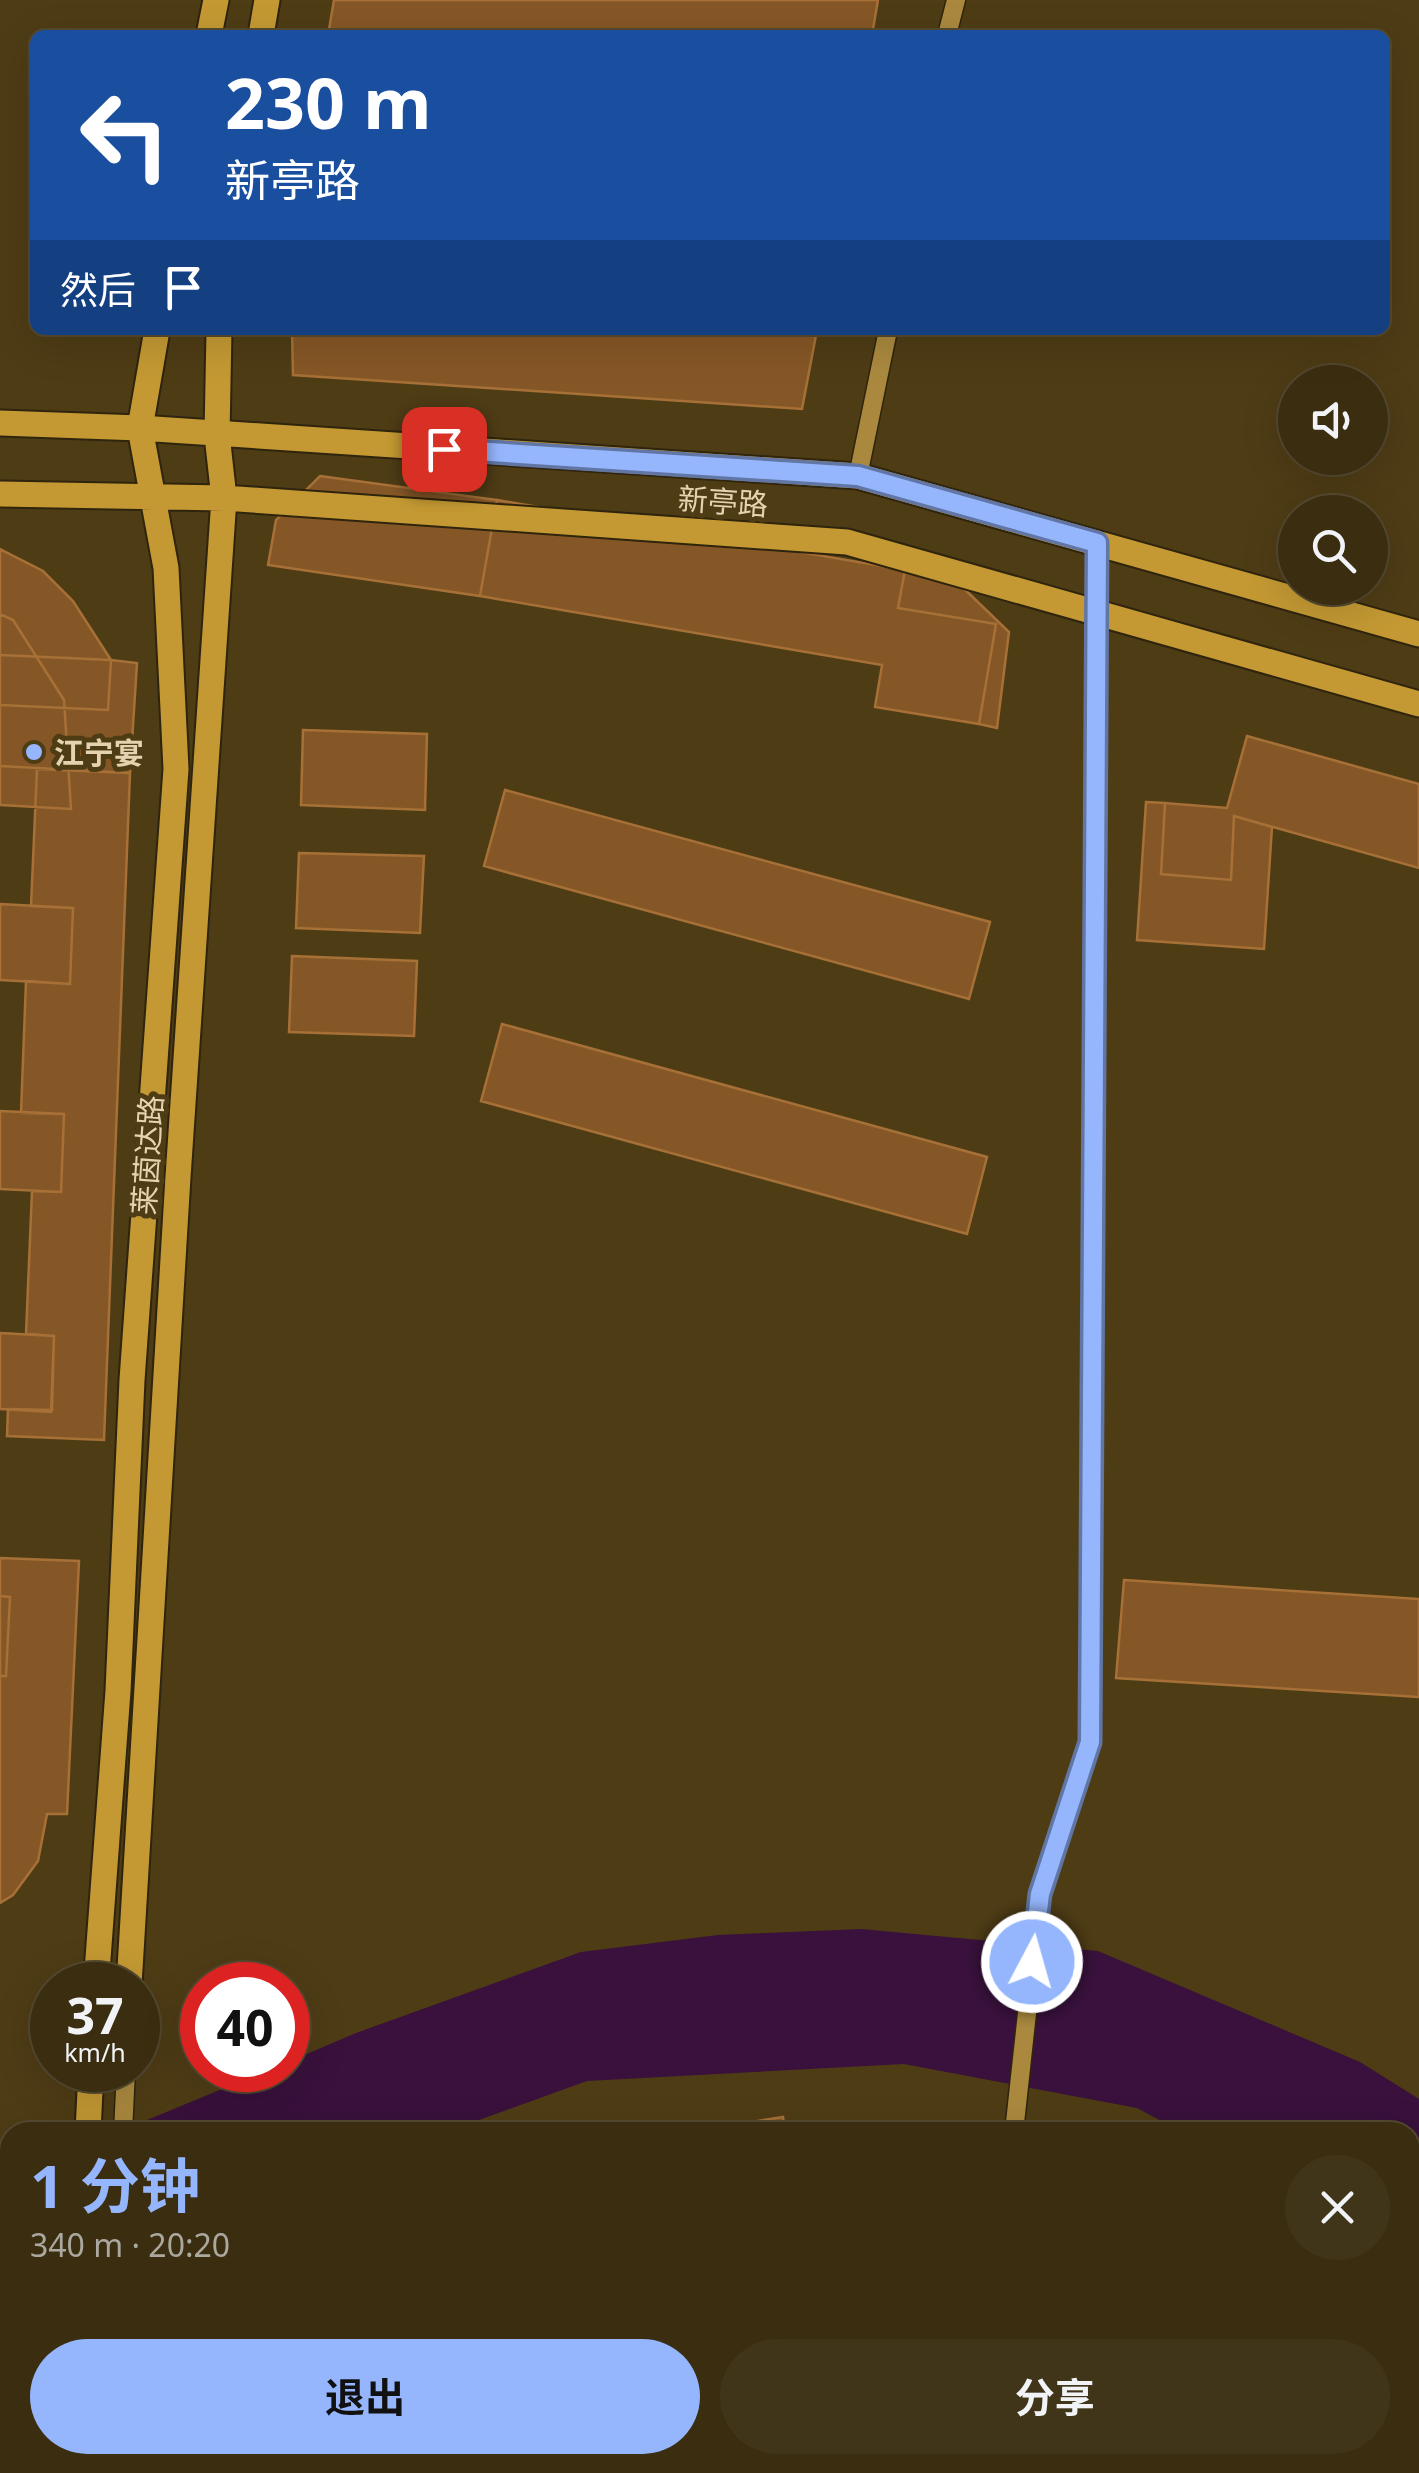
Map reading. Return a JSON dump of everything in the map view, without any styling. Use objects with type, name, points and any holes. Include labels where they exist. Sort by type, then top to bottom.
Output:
[{"type":"main road","points":[[210,30],[216,0]]},
{"type":"main road","points":[[262,30],[267,0]]},
{"type":"main road","points":[[98,1962],[118,1691],[134,1360],[176,769],[166,568],[140,428],[156,335]]},
{"type":"main road","name":"莱茵达路","points":[[130,1962],[224,498],[218,434],[219,335]]},
{"type":"main road","name":"新亭路","points":[[0,423],[140,428],[858,476],[1419,634]]},
{"type":"main road","name":"新亭路","points":[[0,494],[224,498],[847,542],[1419,704]]},
{"type":"main road","points":[[88,2122],[90,2092]]},
{"type":"street","points":[[948,30],[956,0]]},
{"type":"street","points":[[858,476],[887,335]]},
{"type":"street","points":[[1015,2122],[1040,1894],[1090,1742],[1097,543]]},
{"type":"street","points":[[123,2122],[125,2092]]},
{"type":"shaded area","points":[[861,1929],[1098,1951],[1360,2062],[1419,2099],[1419,2122],[1163,2122],[1137,2108],[904,2064],[587,2081],[474,2122],[142,2122],[215,2092],[310,2092],[310,2053],[581,1952],[718,1935]]},
{"type":"building","points":[[334,0],[878,0],[873,30],[329,30]]},
{"type":"building","points":[[292,335],[816,335],[802,409],[293,375]]},
{"type":"building","points":[[320,476],[497,500],[480,596],[268,565],[276,520]]},
{"type":"building","points":[[497,500],[905,570],[898,608],[996,624],[979,724],[875,707],[882,665],[480,596]]},
{"type":"building","points":[[0,549],[43,571],[73,601],[111,660],[0,655]]},
{"type":"building","points":[[905,570],[953,578],[1009,632],[997,728],[979,724],[996,624],[898,608]]},
{"type":"building","name":"江宁宴","points":[[0,614],[13,620],[64,700],[71,809],[0,805]]},
{"type":"building","points":[[0,655],[111,660],[108,710],[0,705]]},
{"type":"building","points":[[111,660],[137,663],[130,773],[0,766],[0,705],[108,710]]},
{"type":"building","points":[[303,730],[427,734],[425,810],[301,805]]},
{"type":"building","points":[[1247,736],[1419,784],[1419,868],[1234,816],[1231,880],[1161,874],[1165,803],[1227,808]]},
{"type":"building","points":[[37,769],[130,773],[104,1440],[7,1436],[8,1409],[52,1410],[54,1336],[26,1334],[32,1191],[61,1192],[64,1114],[21,1113],[26,981],[70,984],[73,908],[31,906]]},
{"type":"building","points":[[505,790],[990,922],[969,999],[484,866]]},
{"type":"building","points":[[1146,802],[1165,803],[1161,874],[1231,880],[1234,816],[1272,827],[1264,949],[1137,940]]},
{"type":"building","points":[[299,853],[424,856],[420,933],[296,928]]},
{"type":"building","points":[[0,904],[73,908],[70,984],[0,980]]},
{"type":"building","points":[[292,956],[417,961],[414,1036],[289,1032]]},
{"type":"building","points":[[502,1024],[987,1157],[967,1234],[481,1101]]},
{"type":"building","points":[[0,1111],[64,1114],[61,1192],[0,1189]]},
{"type":"building","points":[[0,1333],[54,1336],[51,1412],[0,1409]]},
{"type":"building","points":[[0,1558],[79,1561],[67,1814],[47,1814],[38,1861],[13,1895],[0,1903],[0,1676],[6,1676],[10,1597],[0,1596]]},
{"type":"building","points":[[1124,1580],[1419,1599],[1419,1697],[1116,1678]]},
{"type":"building","points":[[0,1596],[10,1597],[6,1676],[0,1676]]},
{"type":"building","points":[[783,2117],[784,2122],[751,2122]]},
{"type":"place","name":"江宁宴","points":[[34,752]]},
{"type":"route","points":[[444,449],[858,476],[1097,543],[1090,1742],[1040,1894],[1032,1962]]}]
